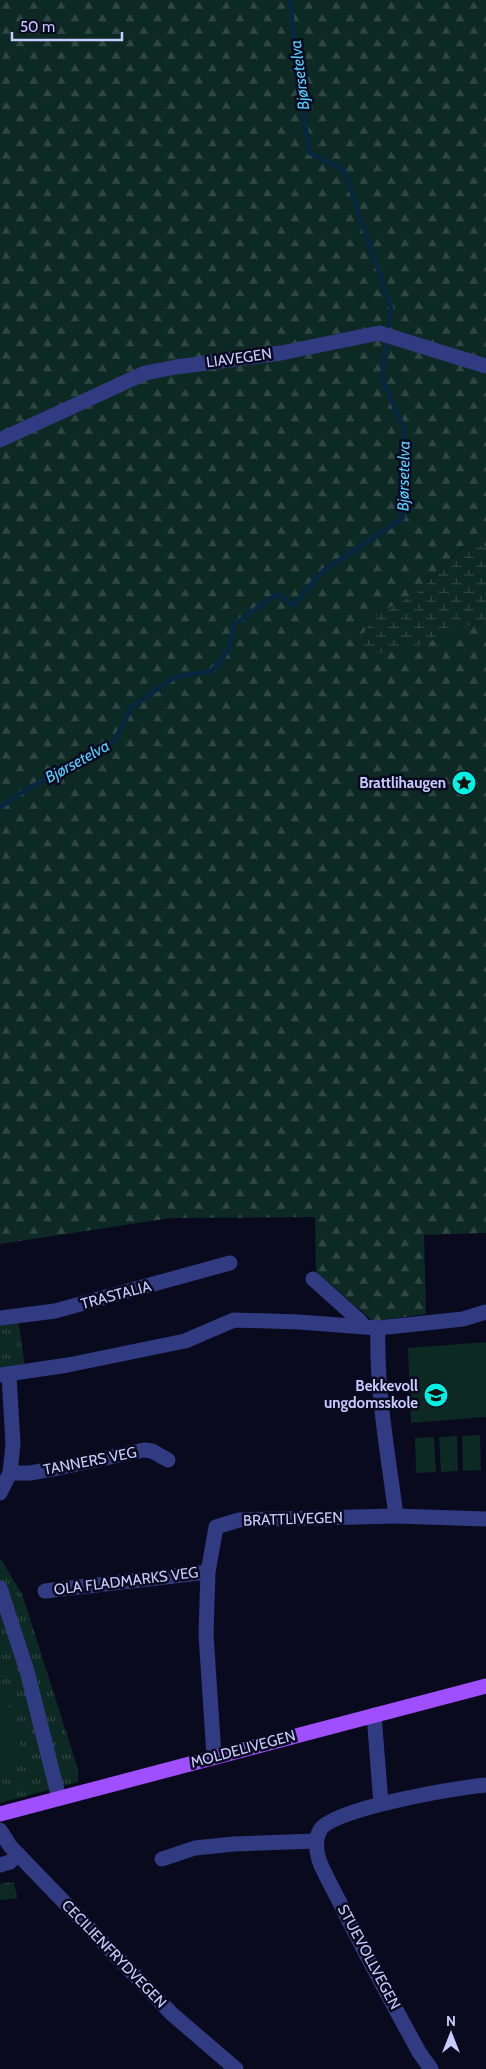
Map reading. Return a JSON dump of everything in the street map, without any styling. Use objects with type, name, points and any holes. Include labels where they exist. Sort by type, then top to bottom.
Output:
[{"type":"main road","name":"MOLDELIVEGEN","points":[[0,1814],[214,1756],[486,1686]]},
{"type":"street","name":"LIAVEGEN","points":[[0,440],[145,373],[281,352],[379,333],[486,366]]},
{"type":"street","name":"TRASTALIA","points":[[0,1318],[55,1311],[230,1263]]},
{"type":"street","points":[[312,1279],[360,1320],[363,1326]]},
{"type":"street","points":[[0,1493],[10,1473],[13,1444],[4,1375],[185,1341],[234,1320],[378,1328],[463,1319],[486,1312]]},
{"type":"street","points":[[378,1328],[383,1430],[396,1516],[486,1519]]},
{"type":"street","name":"TANNERS VEG","points":[[10,1473],[30,1473],[144,1450],[152,1450],[168,1460]]},
{"type":"street","name":"BRATTLIVEGEN","points":[[214,1756],[206,1634],[208,1572],[216,1528],[240,1520],[396,1516]]},
{"type":"street","name":"OLA FLADMARKS VEG","points":[[45,1591],[208,1572]]},
{"type":"street","points":[[0,1588],[27,1671],[60,1798]]},
{"type":"street","points":[[374,1715],[381,1804]]},
{"type":"street","points":[[162,1859],[194,1848],[316,1840],[320,1829],[329,1821],[343,1814],[381,1804],[486,1785]]},
{"type":"street","name":"CECILIENFRYDVEGEN","points":[[0,1830],[18,1854],[172,2014],[236,2069]]},
{"type":"street","name":"STUEVOLLVEGEN","points":[[316,1840],[319,1859],[352,1926],[419,2052],[431,2069]]},
{"type":"street","points":[[0,1864],[10,1862],[18,1854]]},
{"type":"green space","points":[[0,0],[486,0],[486,546],[464,545],[417,593],[378,614],[486,621],[486,1233],[424,1235],[426,1314],[373,1321],[316,1272],[315,1217],[171,1218],[0,1244]]},
{"type":"green space","points":[[465,545],[486,546],[486,621],[478,622],[436,639],[401,650],[371,653],[360,649],[357,641],[378,614],[417,593]]},
{"type":"green space","points":[[18,1320],[25,1367],[0,1368],[0,1322]]},
{"type":"green space","points":[[486,1342],[486,1417],[411,1423],[408,1348]]},
{"type":"green space","points":[[480,1435],[481,1470],[463,1471],[462,1436]]},
{"type":"green space","points":[[457,1436],[458,1471],[441,1472],[439,1437]]},
{"type":"green space","points":[[434,1437],[436,1472],[416,1473],[415,1438]]},
{"type":"green space","points":[[0,1558],[22,1594],[78,1769],[78,1782],[0,1803]]},
{"type":"green space","points":[[0,1672],[23,1760],[0,1766]]},
{"type":"green space","points":[[14,1882],[17,1898],[0,1900],[0,1884]]},
{"type":"waterway","name":"Bjørsetelva","points":[[0,808],[22,792],[114,741],[132,707],[175,677],[212,671],[230,648],[233,625],[277,594],[293,605],[323,571],[403,518],[404,428],[382,379],[391,307],[344,170],[310,153],[300,96],[290,0]]},
{"type":"place","name":"Brattlihaugen","points":[[464,783]]},
{"type":"place","name":"Bekkevoll ungdomsskole","points":[[436,1395]]}]
